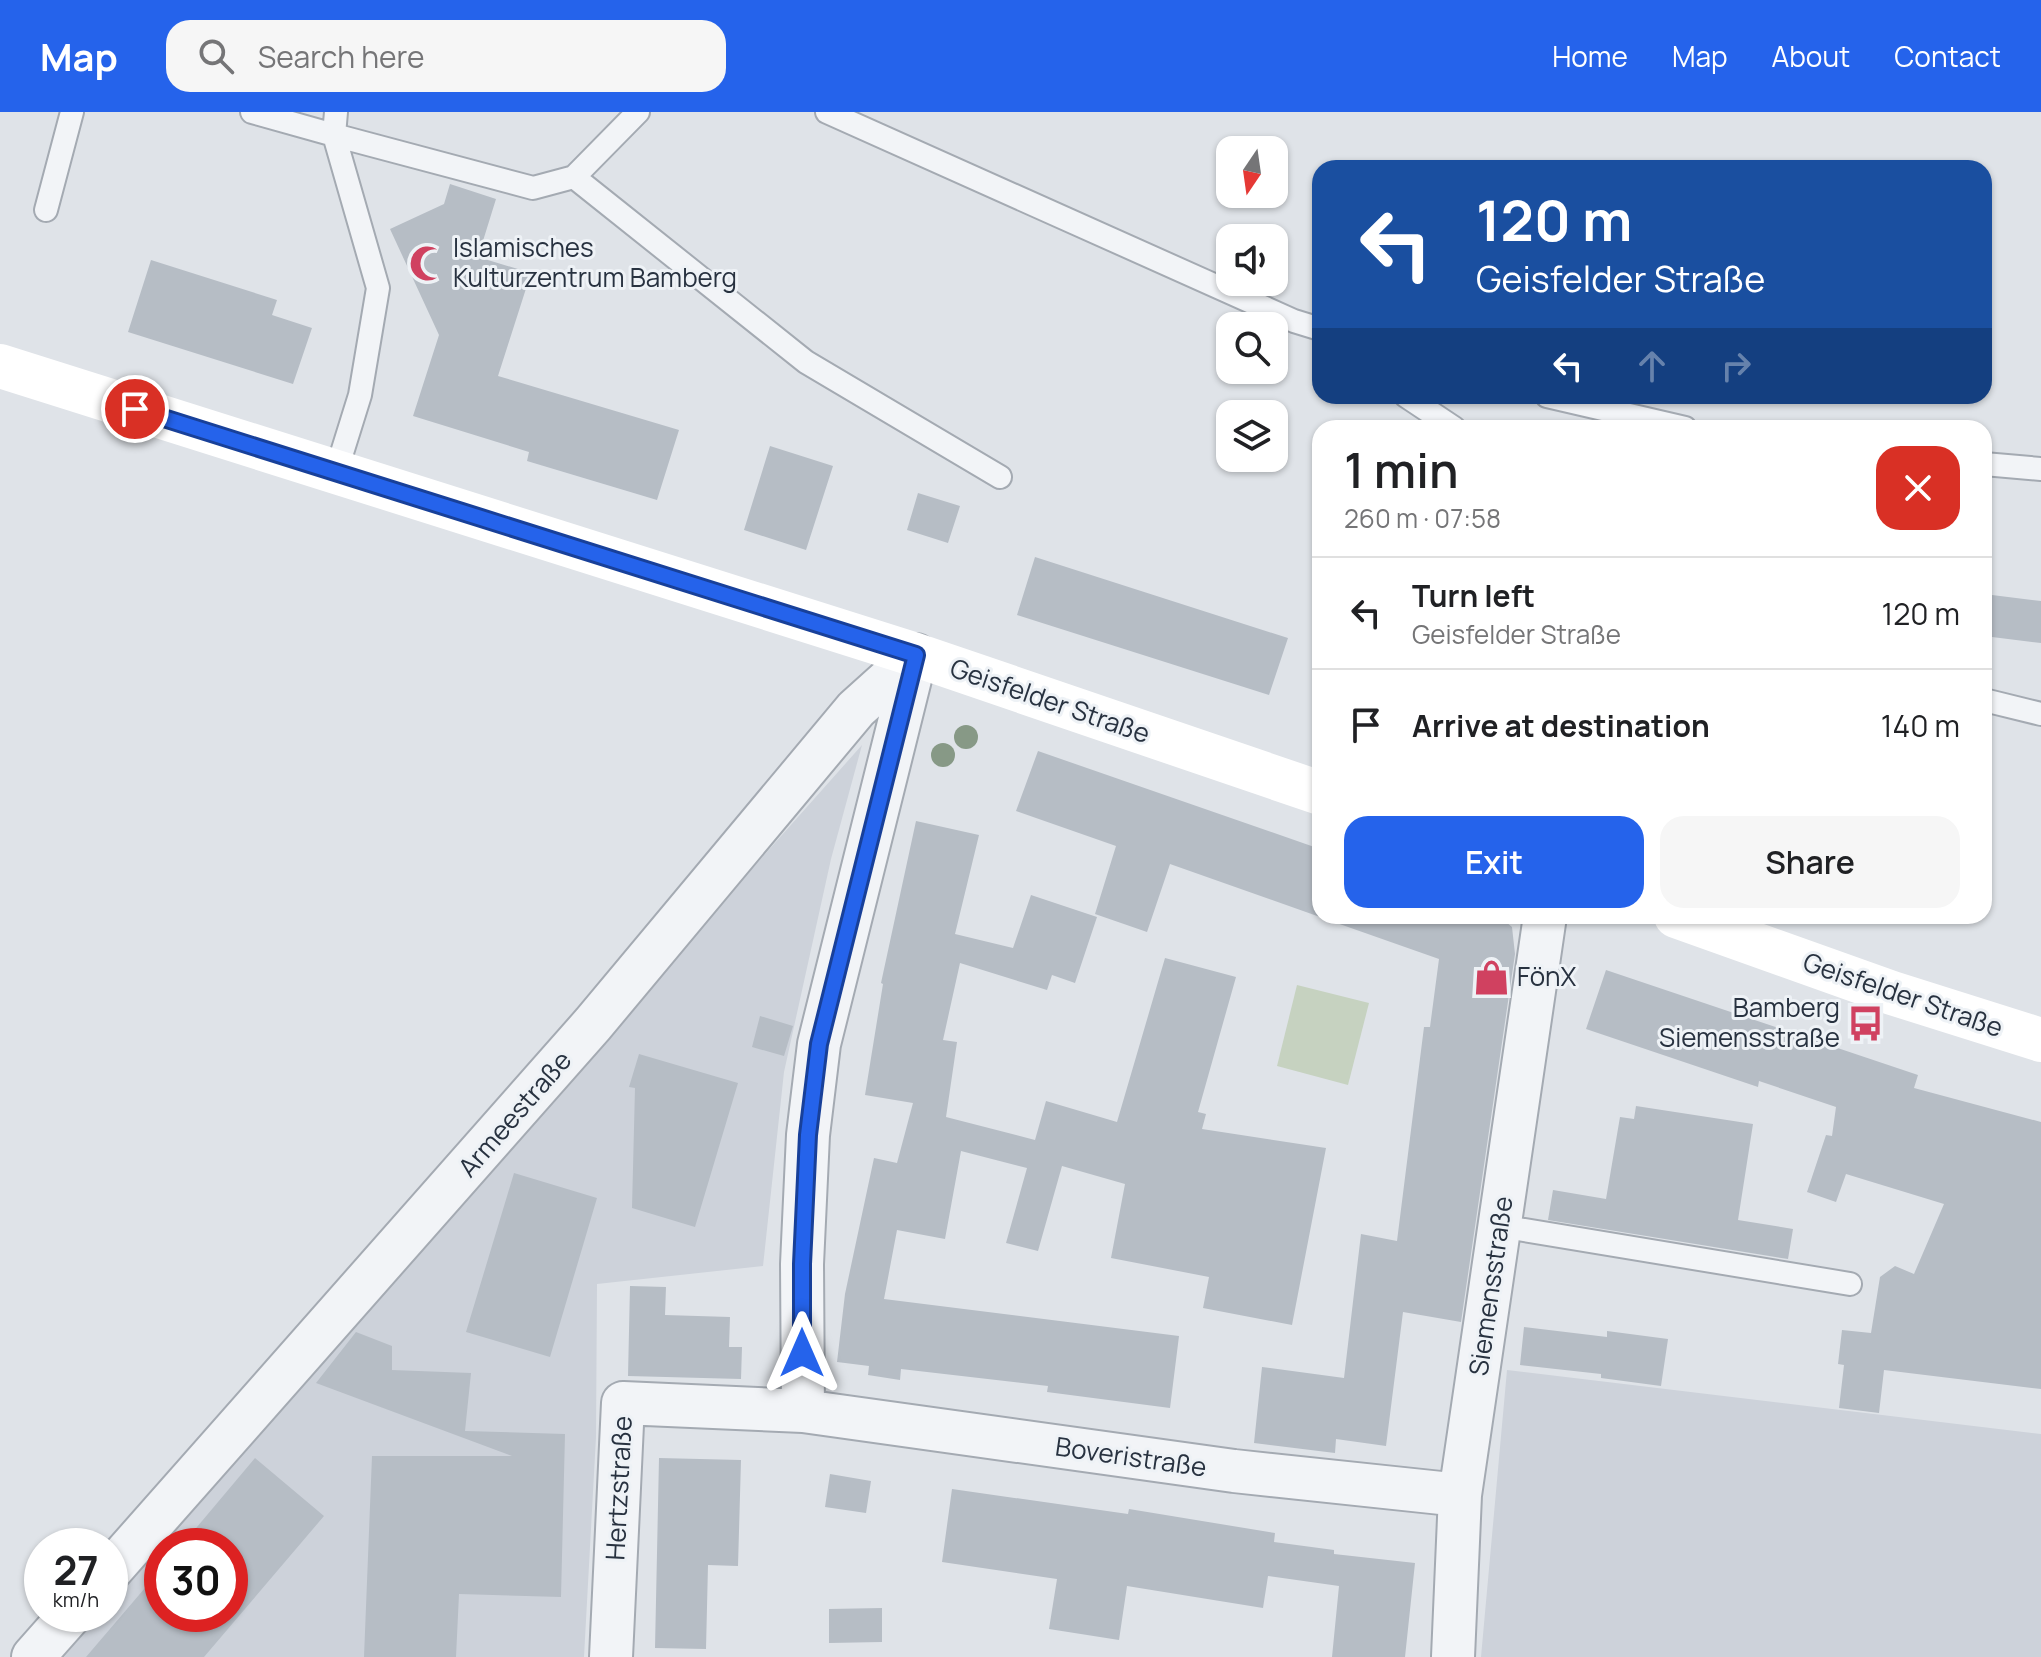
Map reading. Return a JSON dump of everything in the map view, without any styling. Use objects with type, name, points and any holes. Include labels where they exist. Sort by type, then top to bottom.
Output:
[{"type":"main road","name":"Geisfelder Straße","points":[[0,366],[916,655],[1312,790]]},
{"type":"main road","name":"Geisfelder Straße","points":[[1699,924],[1951,1013],[2041,1040]]},
{"type":"street","points":[[803,1411],[803,1250],[808,1135],[819,1044],[916,655]]},
{"type":"street","name":"Armeestraße","points":[[128,1551],[593,1024],[856,709],[916,655]]},
{"type":"street","name":"Siemensstraße","points":[[1453,1657],[1460,1495],[1544,924]]},
{"type":"street","name":"Hertzstraße","points":[[611,1657],[623,1403],[803,1411]]},
{"type":"street","name":"Boveristraße","points":[[803,1411],[1234,1471],[1460,1495]]},
{"type":"street","points":[[33,1657],[55,1632]]},
{"type":"lane","points":[[46,210],[72,112]]},
{"type":"lane","points":[[252,112],[533,188],[574,177],[638,112]]},
{"type":"lane","points":[[336,112],[334,135],[378,288],[360,395],[336,472]]},
{"type":"lane","points":[[827,112],[1312,327]]},
{"type":"lane","points":[[574,177],[806,362],[1000,477]]},
{"type":"lane","points":[[1294,321],[1312,333]]},
{"type":"lane","points":[[1418,404],[1442,420]]},
{"type":"lane","points":[[1582,404],[1650,420]]},
{"type":"lane","points":[[1992,465],[2041,469]]},
{"type":"lane","points":[[1992,702],[2041,714]]},
{"type":"lane","points":[[1500,1226],[1850,1284]]},
{"type":"shaded area","points":[[862,745],[831,859],[784,1072],[763,1266],[597,1284],[596,1437],[584,1657],[64,1657],[85,1632],[128,1632],[128,1582],[144,1563],[144,1632],[248,1632],[248,1528],[174,1528],[345,1327]]},
{"type":"shaded area","points":[[1507,1370],[2041,1434],[2041,1657],[1481,1657]]},
{"type":"green space","points":[[1297,985],[1369,1003],[1348,1085],[1277,1066]]},
{"type":"building","points":[[450,184],[496,199],[478,257],[531,273],[498,376],[679,430],[657,500],[527,461],[529,452],[413,416],[439,335],[390,229],[444,204]]},
{"type":"building","points":[[151,260],[277,300],[272,315],[312,328],[293,384],[128,332]]},
{"type":"building","points":[[770,446],[833,466],[806,550],[744,530]]},
{"type":"building","points":[[918,493],[960,506],[948,543],[907,530]]},
{"type":"building","points":[[1035,557],[1288,638],[1269,695],[1017,615]]},
{"type":"building","points":[[1992,595],[2041,601],[2041,643],[1992,637]]},
{"type":"building","points":[[1038,751],[1312,846],[1312,914],[1170,864],[1147,932],[1095,914],[1116,846],[1016,811]]},
{"type":"building","points":[[916,821],[979,835],[955,934],[1013,948],[1031,895],[1097,917],[1075,983],[1052,975],[1047,990],[960,963],[943,1040],[957,1042],[946,1117],[1035,1140],[1046,1101],[1117,1122],[1165,958],[1236,977],[1198,1112],[1206,1114],[1202,1129],[1326,1148],[1292,1325],[1203,1308],[1209,1277],[1111,1258],[1125,1184],[1062,1166],[1038,1251],[1006,1243],[1027,1168],[961,1151],[945,1239],[897,1230],[884,1299],[1179,1336],[1170,1408],[1047,1392],[1048,1386],[901,1369],[900,1380],[868,1375],[869,1366],[837,1362],[845,1294],[874,1158],[897,1163],[913,1103],[865,1095],[881,983]]},
{"type":"building","points":[[1340,924],[1508,924],[1512,927],[1515,954],[1461,1322],[1403,1312],[1386,1446],[1336,1439],[1335,1453],[1254,1443],[1262,1367],[1344,1378],[1361,1234],[1397,1241],[1424,1027],[1430,1027],[1439,959]]},
{"type":"building","points":[[1606,970],[1918,1075],[1914,1088],[2041,1122],[2041,1389],[1884,1370],[1879,1413],[1839,1408],[1844,1365],[1838,1364],[1842,1330],[1871,1333],[1880,1277],[1895,1266],[1914,1274],[1944,1204],[1846,1174],[1836,1202],[1807,1192],[1826,1135],[1832,1136],[1836,1107],[1759,1081],[1758,1087],[1586,1029]]},
{"type":"building","points":[[760,1016],[793,1026],[784,1056],[752,1047]]},
{"type":"building","points":[[639,1054],[738,1083],[695,1227],[632,1208],[635,1088],[629,1087]]},
{"type":"building","points":[[1636,1106],[1753,1124],[1738,1220],[1793,1229],[1788,1259],[1548,1220],[1553,1190],[1606,1199],[1620,1117],[1634,1119]]},
{"type":"building","points":[[514,1173],[597,1198],[550,1357],[466,1332]]},
{"type":"building","points":[[630,1286],[666,1287],[665,1315],[730,1317],[729,1347],[742,1347],[741,1379],[628,1376]]},
{"type":"building","points":[[1524,1327],[1607,1337],[1607,1331],[1668,1339],[1661,1386],[1601,1378],[1601,1374],[1520,1365]]},
{"type":"building","points":[[356,1332],[392,1346],[392,1370],[471,1373],[465,1431],[565,1434],[561,1597],[459,1594],[456,1657],[364,1657],[372,1456],[512,1456],[316,1383]]},
{"type":"building","points":[[255,1458],[324,1516],[248,1605],[248,1528],[196,1528]]},
{"type":"building","points":[[659,1458],[741,1460],[738,1566],[708,1565],[706,1649],[655,1648]]},
{"type":"building","points":[[830,1474],[871,1481],[866,1513],[825,1507]]},
{"type":"building","points":[[952,1489],[1128,1514],[1129,1509],[1275,1533],[1274,1542],[1334,1550],[1334,1554],[1415,1563],[1405,1657],[1332,1657],[1339,1586],[1268,1576],[1263,1608],[1127,1586],[1119,1640],[1049,1629],[1057,1579],[942,1562]]},
{"type":"building","points":[[144,1589],[144,1632],[225,1632],[204,1657],[86,1657],[107,1632],[128,1632],[128,1608]]},
{"type":"building","points":[[882,1608],[882,1642],[829,1643],[829,1609]]},
{"type":"place","name":"Islamisches Kulturzentrum Bamberg","points":[[427,263]]},
{"type":"place","name":"FönX","points":[[1491,977]]},
{"type":"place","name":"Bamberg Siemensstraße","points":[[1866,1023]]},
{"type":"route","points":[[135,409],[916,655],[819,1044],[808,1135],[802,1264],[802,1353]]}]
